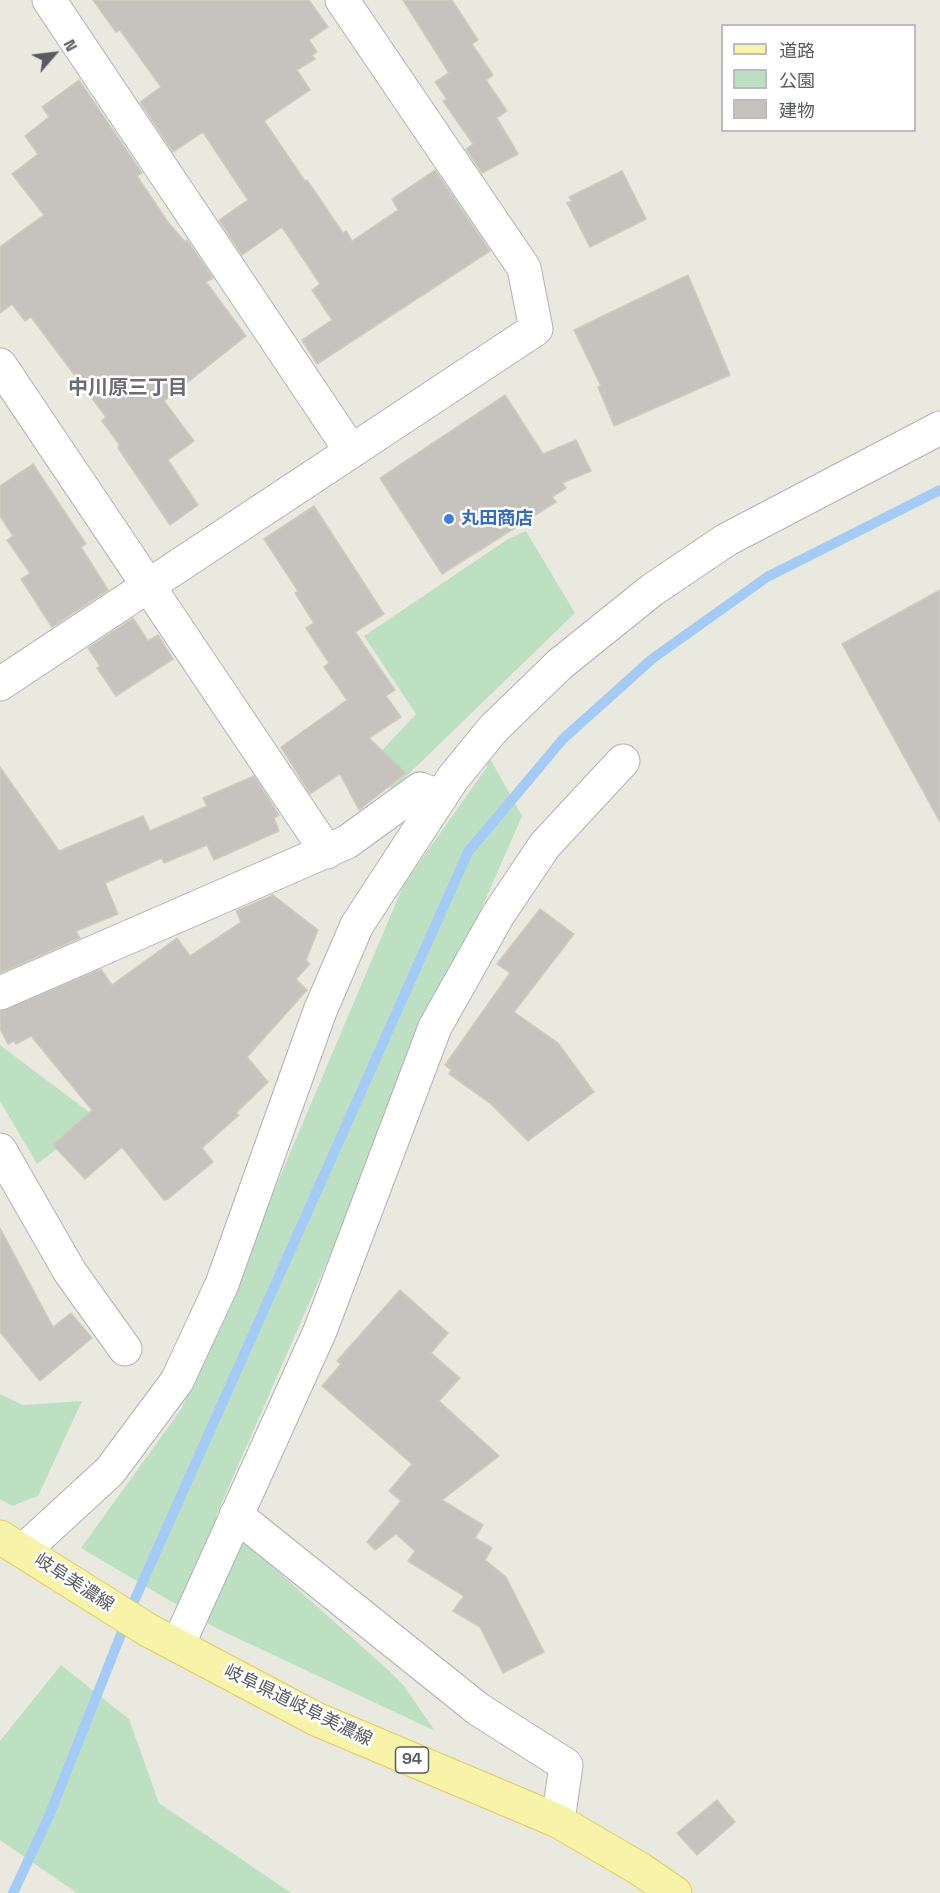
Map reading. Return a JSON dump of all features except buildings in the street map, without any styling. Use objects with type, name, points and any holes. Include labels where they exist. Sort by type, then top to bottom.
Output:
[{"type":"main road","name":"岐阜美濃線","points":[[12,1544],[147,1630]]},
{"type":"main road","name":"岐阜県道岐阜美濃線","points":[[147,1630],[316,1719],[558,1821],[640,1869],[675,1893]]},
{"type":"street","points":[[49,0],[351,451]]},
{"type":"street","points":[[0,684],[149,588],[536,329],[524,268],[342,0]]},
{"type":"street","points":[[0,365],[327,852]]},
{"type":"street","points":[[12,1544],[110,1471],[177,1381],[222,1284],[320,1011],[357,925],[453,777],[493,729],[560,664],[652,590],[726,540],[940,428]]},
{"type":"street","points":[[178,1645],[320,1331],[435,1028],[498,915],[546,845],[623,761]]},
{"type":"street","points":[[0,993],[348,842],[420,789],[441,797]]},
{"type":"street","points":[[0,1150],[70,1272],[125,1349]]},
{"type":"street","points":[[236,1515],[478,1709],[566,1765],[558,1821]]},
{"type":"green space","points":[[526,531],[575,613],[392,790],[372,761],[416,714],[364,636],[508,539]]},
{"type":"green space","points":[[488,755],[522,816],[216,1516],[386,1668],[404,1686],[435,1731],[216,1628],[81,1548],[182,1408],[404,884],[487,767]]},
{"type":"green space","points":[[0,1045],[97,1118],[37,1164],[0,1101]]},
{"type":"green space","points":[[0,1394],[23,1405],[82,1401],[38,1496],[12,1506],[0,1499]]},
{"type":"green space","points":[[61,1665],[129,1719],[159,1803],[291,1893],[77,1893],[0,1840],[0,1741]]},
{"type":"waterway","points":[[13,1893],[49,1816],[135,1599],[468,852],[563,739],[652,659],[767,577],[940,490]]},
{"type":"place","name":"丸田商店","points":[[449,519]]},
{"type":"district","name":"中川原三丁目","points":[[128,389]]}]
